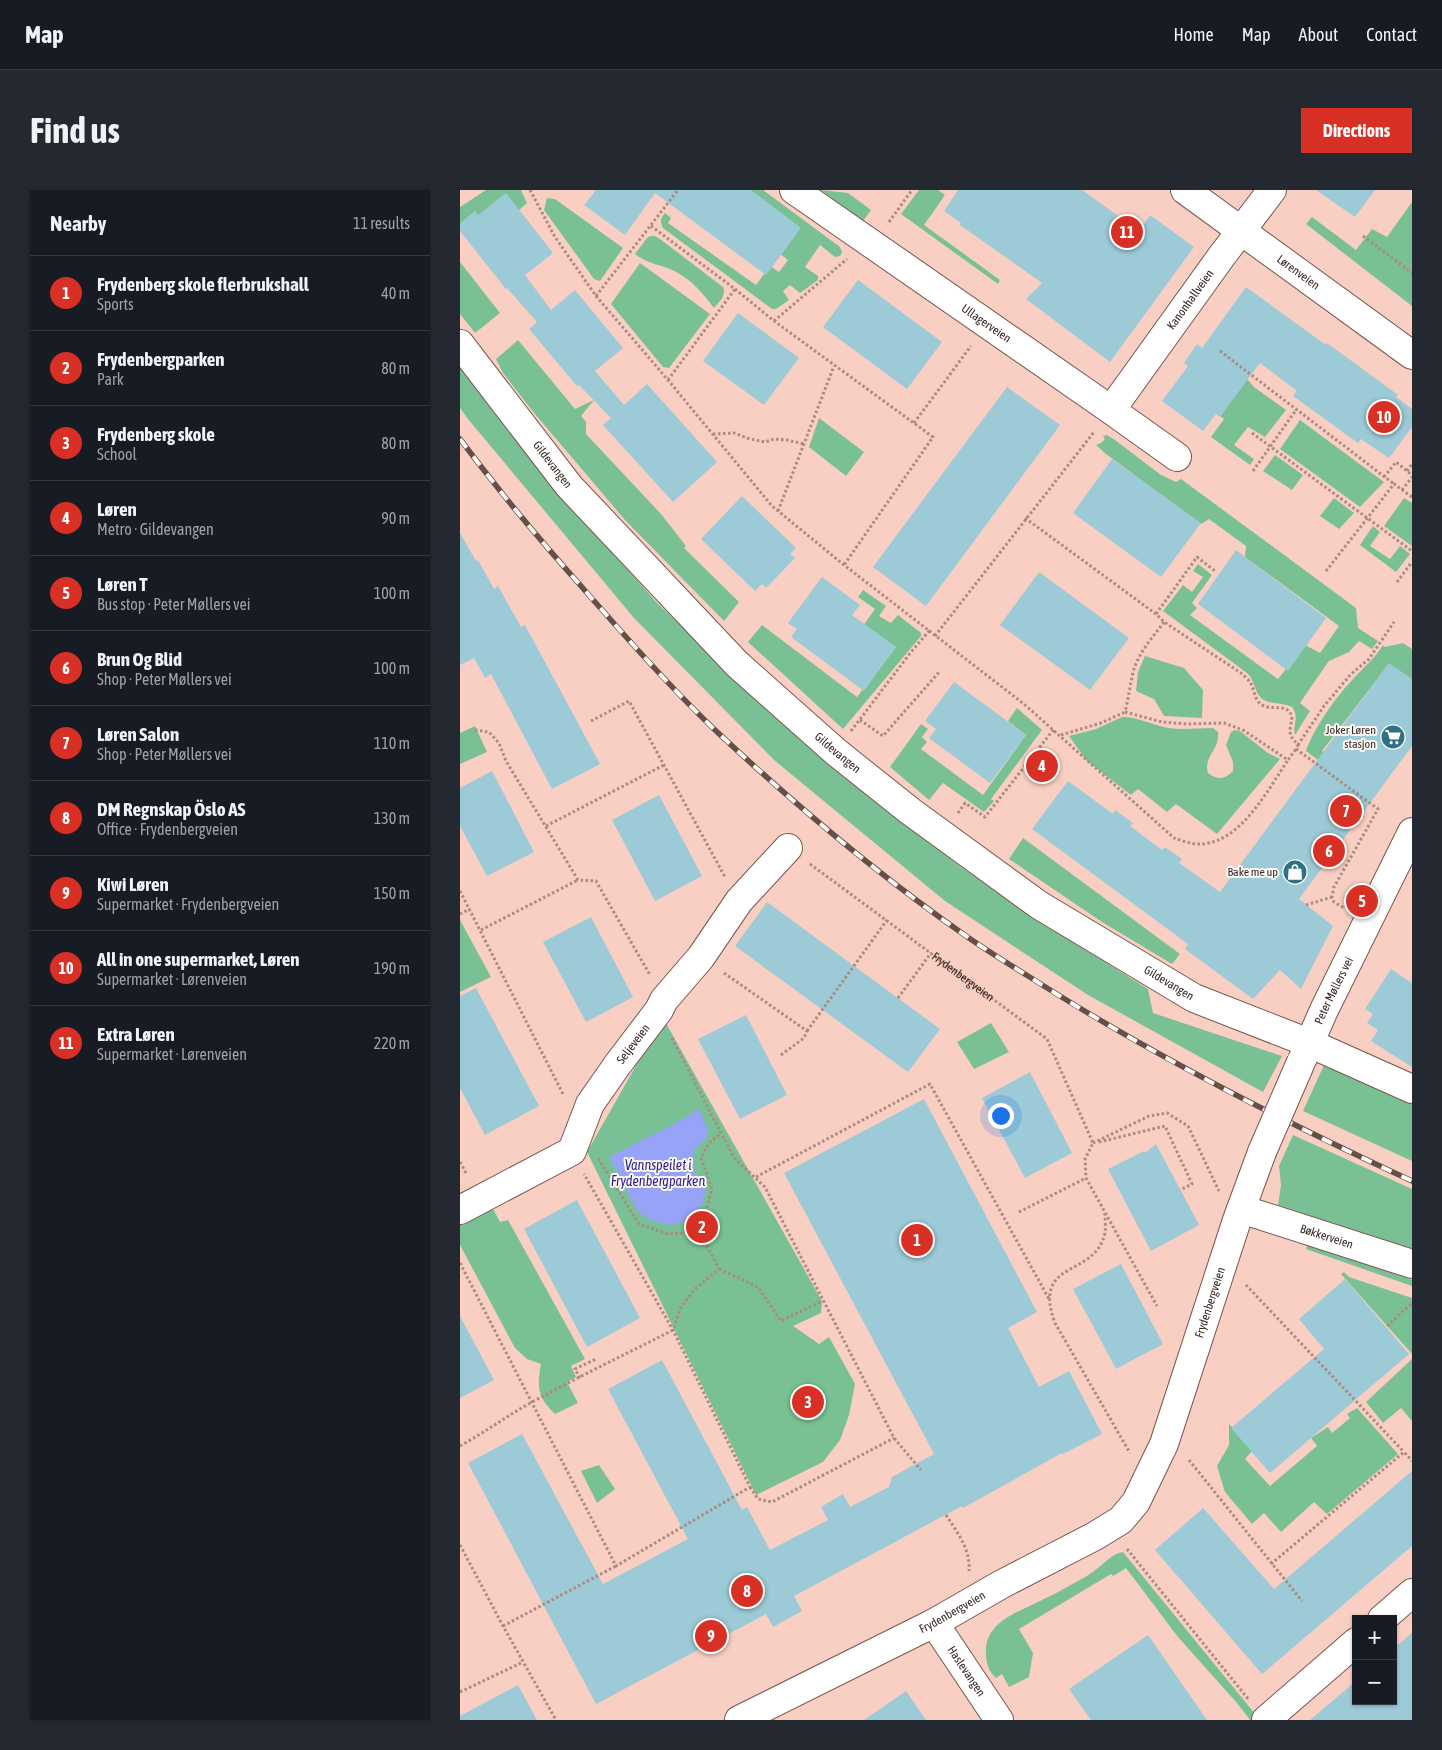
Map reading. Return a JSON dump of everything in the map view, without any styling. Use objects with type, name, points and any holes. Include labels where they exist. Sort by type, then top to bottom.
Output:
[{"type":"street","name":"Ullagerveien","points":[[794,190],[1177,457]]},
{"type":"street","name":"Lørenveien","points":[[1185,190],[1412,355]]},
{"type":"street","name":"Kanonhallveien","points":[[1111,410],[1221,257],[1272,190]]},
{"type":"street","name":"Gildevangen","points":[[460,344],[569,486],[737,664],[836,752],[910,811],[1039,905],[1194,998],[1305,1052],[1412,1089]]},
{"type":"street","name":"Peter Møllers vei","points":[[1262,1152],[1324,1010],[1412,832]]},
{"type":"street","name":"Seljeveien","points":[[576,1140],[590,1104],[618,1064],[701,957],[739,902],[788,848]]},
{"type":"street","points":[[460,1210],[576,1140]]},
{"type":"street","name":"Frydenbergveien","points":[[739,1720],[934,1622],[1095,1536],[1121,1520],[1136,1502],[1164,1444],[1231,1201],[1262,1152]]},
{"type":"street","name":"Bøkkerveien","points":[[1231,1201],[1412,1264]]},
{"type":"street","points":[[1387,1615],[1412,1593]]},
{"type":"street","name":"Haslevangen","points":[[934,1622],[999,1720]]},
{"type":"street","points":[[1259,1712],[1352,1645]]},
{"type":"path","points":[[530,190],[555,237],[596,296],[778,511],[844,565],[1024,704],[1060,734],[1174,838],[1196,844],[1218,842],[1236,830],[1254,810],[1324,706],[1351,674],[1369,659],[1394,622]]},
{"type":"path","points":[[596,296],[678,190]]},
{"type":"path","points":[[872,244],[912,190]]},
{"type":"path","points":[[652,226],[774,321],[933,438],[844,565]]},
{"type":"path","points":[[1363,236],[1412,272]]},
{"type":"path","points":[[774,321],[848,258]]},
{"type":"path","points":[[668,380],[735,289]]},
{"type":"path","points":[[914,423],[988,324]]},
{"type":"path","points":[[1220,351],[1412,497]]},
{"type":"path","points":[[778,511],[834,366]]},
{"type":"path","points":[[935,636],[1111,410]]},
{"type":"path","points":[[1253,471],[1296,410]]},
{"type":"path","points":[[713,434],[734,433],[764,442],[787,440],[804,444]]},
{"type":"path","points":[[1252,433],[1412,551]]},
{"type":"path","points":[[1384,477],[1396,462],[1412,476],[1402,490]]},
{"type":"path","points":[[1407,471],[1412,464]]},
{"type":"path","points":[[1326,571],[1394,484]]},
{"type":"path","points":[[1026,518],[1156,614],[1164,622],[1241,674],[1249,681],[1257,700],[1265,707],[1281,707],[1288,710],[1292,717],[1289,729],[1290,736],[1297,747],[1378,809],[1334,887],[1332,897],[1334,902],[1348,910]]},
{"type":"path","points":[[1156,614],[1197,557],[1215,571]]},
{"type":"path","points":[[1397,582],[1412,562]]},
{"type":"path","points":[[1124,712],[1130,696],[1134,668],[1140,655],[1164,622]]},
{"type":"path","points":[[864,714],[929,630]]},
{"type":"path","points":[[860,720],[883,736],[940,671]]},
{"type":"path","points":[[591,722],[629,701],[739,902]]},
{"type":"path","points":[[1060,734],[1101,722],[1124,712],[1162,722],[1187,724],[1224,723],[1243,730],[1288,760]]},
{"type":"path","points":[[965,803],[985,817],[1054,729]]},
{"type":"path","points":[[475,730],[485,730],[495,738],[506,761],[578,880]]},
{"type":"path","points":[[546,826],[664,764]]},
{"type":"path","name":"Frydenbergveien","points":[[788,848],[1047,1039],[1093,1143]]},
{"type":"path","points":[[481,930],[578,880],[596,881],[662,1005],[721,1133],[735,1159],[765,1187],[894,1438],[921,1470]]},
{"type":"path","points":[[460,891],[481,930],[576,1140],[673,1330],[750,1487],[758,1499],[772,1502],[894,1438]]},
{"type":"path","points":[[1306,905],[1332,897]]},
{"type":"path","points":[[460,914],[470,909]]},
{"type":"path","points":[[781,1055],[804,1038],[807,1031],[887,920]]},
{"type":"path","points":[[898,998],[931,953]]},
{"type":"path","points":[[701,957],[807,1031]]},
{"type":"path","points":[[756,1177],[930,1084],[1049,1299]]},
{"type":"path","points":[[1157,1306],[1086,1178],[1085,1159],[1093,1143],[1149,1116],[1167,1113],[1188,1126],[1216,1185],[1231,1201]]},
{"type":"path","points":[[1093,1143],[1165,1126],[1192,1184],[1180,1190]]},
{"type":"path","points":[[721,1133],[709,1143],[701,1158],[712,1189],[700,1232],[719,1269],[758,1287],[780,1321],[822,1301]]},
{"type":"path","points":[[576,1140],[639,1224],[668,1234],[700,1232]]},
{"type":"path","points":[[1019,1212],[1086,1178]]},
{"type":"path","points":[[1105,1212],[1105,1232],[1100,1246],[1088,1258],[1054,1280],[1049,1292],[1049,1307],[1055,1323],[1146,1482]]},
{"type":"path","points":[[460,1263],[616,1566]]},
{"type":"path","points":[[460,1446],[483,1434],[498,1422],[532,1402],[673,1330],[681,1307],[695,1289],[719,1269]]},
{"type":"path","points":[[1243,1283],[1412,1461]]},
{"type":"path","points":[[1387,1326],[1412,1303]]},
{"type":"path","points":[[580,1378],[575,1369],[596,1359]]},
{"type":"path","points":[[1271,1564],[1404,1452]]},
{"type":"path","points":[[1189,1460],[1302,1601]]},
{"type":"path","points":[[503,1626],[616,1566],[750,1487]]},
{"type":"path","points":[[946,1515],[960,1537],[970,1560],[969,1574]]},
{"type":"path","points":[[1121,1542],[1259,1712]]},
{"type":"path","points":[[460,1545],[556,1720]]},
{"type":"path","points":[[460,1692],[523,1662]]},
{"type":"green space","points":[[486,190],[521,190],[527,203],[519,210],[460,230],[460,207]]},
{"type":"green space","points":[[749,190],[763,190],[840,247],[842,252],[840,256],[835,257],[820,245],[805,267],[818,276],[818,280],[800,293],[790,285],[783,291],[789,300],[776,309],[772,309],[663,228],[661,224],[661,219],[665,213],[671,218],[668,223],[756,285],[770,266],[779,272],[788,260],[779,253]]},
{"type":"green space","points":[[821,190],[848,193],[871,210],[863,221]]},
{"type":"green space","points":[[919,190],[938,190],[945,195],[924,225],[1000,280],[998,284],[901,214]]},
{"type":"green space","points":[[547,198],[555,199],[623,248],[600,281],[594,279],[544,210]]},
{"type":"green space","points":[[1412,202],[1412,306],[1306,224],[1312,217],[1356,250],[1372,229],[1387,237]]},
{"type":"green space","points":[[650,236],[660,239],[723,287],[723,296],[714,308],[699,290],[682,275],[635,254]]},
{"type":"green space","points":[[460,262],[500,313],[475,333],[460,314]]},
{"type":"green space","points":[[640,263],[710,314],[669,368],[663,367],[611,304]]},
{"type":"green space","points":[[518,340],[575,409],[594,400],[581,416],[586,422],[586,434],[661,514],[686,546],[684,548],[739,602],[724,621],[625,520],[535,414],[503,373],[496,359]]},
{"type":"green space","points":[[460,365],[557,490],[658,604],[797,734],[958,865],[1148,989],[1153,1013],[1282,1056],[1263,1092],[1088,995],[945,901],[774,760],[634,618],[468,419],[460,408]]},
{"type":"green space","points":[[1247,379],[1254,387],[1286,410],[1265,437],[1248,427],[1234,445],[1254,459],[1250,465],[1211,437],[1224,419],[1220,416]]},
{"type":"green space","points":[[819,418],[864,452],[846,476],[809,447]]},
{"type":"green space","points":[[1300,420],[1384,482],[1360,507],[1280,449]]},
{"type":"green space","points":[[1107,435],[1161,475],[1176,482],[1181,479],[1356,608],[1358,628],[1378,641],[1372,649],[1359,641],[1349,652],[1329,661],[1300,703],[1310,711],[1295,735],[1296,718],[1292,707],[1268,702],[1261,698],[1247,673],[1163,611],[1183,585],[1192,592],[1203,577],[1193,571],[1198,564],[1212,575],[1192,603],[1197,608],[1190,615],[1278,679],[1305,645],[1320,653],[1339,626],[1245,557],[1246,546],[1209,519],[1201,524],[1106,454],[1096,445],[1105,439],[1103,436]]},
{"type":"green space","points":[[1275,455],[1303,475],[1292,490],[1263,471]]},
{"type":"green space","points":[[1334,498],[1354,513],[1339,529],[1320,516]]},
{"type":"green space","points":[[1404,498],[1412,503],[1412,546],[1384,526]]},
{"type":"green space","points":[[1373,526],[1380,532],[1370,546],[1390,559],[1400,546],[1410,554],[1396,572],[1360,545]]},
{"type":"green space","points":[[863,590],[886,606],[879,616],[891,623],[898,615],[921,633],[921,636],[843,729],[748,642],[762,625],[857,697],[896,647],[863,626],[875,609],[858,597]]},
{"type":"green space","points":[[1403,643],[1412,649],[1412,681],[1388,665],[1322,751],[1378,791],[1372,800],[1306,751],[1320,722],[1334,702],[1383,645],[1385,647]]},
{"type":"green space","points":[[1145,656],[1184,668],[1203,690],[1202,718],[1164,716],[1154,699],[1136,691],[1138,672]]},
{"type":"green space","points":[[1017,708],[1042,730],[991,799],[994,801],[984,812],[943,783],[929,800],[890,767],[921,724],[928,729],[922,737],[927,742],[921,749],[983,795],[1026,735],[1008,721]]},
{"type":"green space","points":[[1122,717],[1134,718],[1169,728],[1213,728],[1218,732],[1218,738],[1217,744],[1209,757],[1207,767],[1208,773],[1218,778],[1227,776],[1233,771],[1233,762],[1226,745],[1231,732],[1235,730],[1240,731],[1268,753],[1280,759],[1217,834],[1176,804],[1167,812],[1138,789],[1131,795],[1086,760],[1069,736],[1096,729]]},
{"type":"green space","points":[[475,726],[487,752],[460,764],[460,733]]},
{"type":"green space","points":[[1023,838],[1180,954],[1172,964],[1102,922],[1009,859]]},
{"type":"green space","points":[[460,920],[491,977],[460,992]]},
{"type":"green space","points":[[663,1018],[822,1301],[821,1313],[793,1326],[819,1344],[829,1337],[855,1384],[849,1415],[840,1440],[823,1462],[756,1495],[587,1152]]},
{"type":"green space","points":[[991,1023],[1009,1052],[974,1069],[957,1042]]},
{"type":"green space","points":[[1331,1063],[1362,1080],[1412,1103],[1412,1161],[1303,1111],[1324,1065]]},
{"type":"green space","points":[[1293,1135],[1412,1189],[1412,1250],[1278,1205],[1281,1185],[1279,1166]]},
{"type":"green space","points":[[490,1203],[500,1222],[508,1220],[585,1359],[571,1366],[576,1377],[567,1382],[578,1403],[555,1414],[545,1402],[540,1391],[541,1364],[527,1359],[515,1348],[460,1245],[460,1219]]},
{"type":"green space","points":[[1308,1244],[1412,1280],[1412,1286],[1306,1249]]},
{"type":"green space","points":[[1344,1272],[1349,1277],[1412,1298],[1412,1354],[1341,1274]]},
{"type":"green space","points":[[1412,1359],[1412,1421],[1401,1408],[1383,1423],[1366,1402]]},
{"type":"green space","points":[[1357,1408],[1398,1454],[1327,1514],[1314,1502],[1281,1532],[1264,1513],[1252,1524],[1225,1492],[1217,1466],[1229,1445],[1229,1424],[1253,1450],[1245,1459],[1270,1486],[1317,1446],[1311,1438],[1328,1427],[1332,1433],[1350,1418],[1347,1414]]},
{"type":"green space","points":[[599,1465],[615,1489],[597,1503],[581,1471]]},
{"type":"green space","points":[[1123,1552],[1260,1720],[1250,1720],[1178,1637],[1126,1568],[1113,1576],[1111,1574],[1019,1629],[1033,1653],[1029,1677],[1009,1687],[1002,1674],[996,1678],[991,1673],[986,1654],[987,1643],[990,1634],[996,1626],[1012,1615],[1086,1576],[1111,1557]]},
{"type":"water","name":"Vannspeilet i Frydenbergparken","points":[[699,1109],[707,1127],[707,1137],[695,1150],[693,1161],[694,1169],[706,1192],[702,1205],[693,1215],[681,1223],[667,1225],[650,1220],[638,1212],[609,1157]]},
{"type":"building","points":[[596,190],[751,190],[801,228],[766,275],[655,193],[625,235],[584,205]]},
{"type":"building","points":[[958,190],[1082,190],[1139,231],[1150,215],[1194,247],[1110,362],[1026,299],[1042,283],[960,225],[961,223],[944,211]]},
{"type":"building","points":[[1316,190],[1375,190],[1355,217]]},
{"type":"building","points":[[506,193],[553,253],[525,275],[551,310],[575,290],[623,348],[595,371],[624,405],[647,384],[717,462],[673,502],[603,425],[611,418],[579,385],[577,386],[529,329],[537,322],[506,289],[460,231],[460,223],[475,211],[478,215]]},
{"type":"building","points":[[858,280],[942,342],[907,389],[823,327]]},
{"type":"building","points":[[1246,287],[1398,395],[1396,397],[1412,409],[1412,427],[1389,458],[1361,439],[1358,443],[1293,396],[1297,391],[1260,363],[1220,417],[1216,414],[1203,431],[1162,401],[1188,366],[1184,363],[1197,344],[1202,348]]},
{"type":"building","points":[[738,313],[799,358],[764,405],[703,361]]},
{"type":"building","points":[[1007,387],[1060,425],[926,606],[873,567]]},
{"type":"building","points":[[1112,459],[1201,523],[1161,577],[1073,513]]},
{"type":"building","points":[[742,496],[796,548],[790,554],[795,558],[766,588],[762,584],[755,591],[701,539]]},
{"type":"building","points":[[460,533],[494,589],[498,586],[521,627],[525,625],[600,764],[552,789],[491,674],[485,678],[474,658],[460,665]]},
{"type":"building","points":[[1236,550],[1326,618],[1288,671],[1198,604]]},
{"type":"building","points":[[1039,572],[1129,638],[1090,690],[1000,625]]},
{"type":"building","points":[[822,577],[860,605],[852,615],[896,647],[864,691],[791,637],[797,629],[788,623]]},
{"type":"building","points":[[1389,663],[1412,679],[1412,746],[1299,899],[1333,926],[1301,989],[1280,970],[1253,999],[1185,949],[1188,944],[1032,829],[1068,781],[1113,814],[1115,810],[1133,823],[1130,826],[1162,850],[1165,847],[1182,859],[1179,863],[1220,892]]},
{"type":"building","points":[[954,682],[1026,735],[990,783],[929,738],[936,729],[925,721]]},
{"type":"building","points":[[492,771],[534,852],[487,876],[460,826],[460,788]]},
{"type":"building","points":[[659,795],[702,876],[655,901],[612,820]]},
{"type":"building","points":[[767,902],[940,1029],[908,1072],[735,946]]},
{"type":"building","points":[[591,917],[633,997],[586,1022],[543,942]]},
{"type":"building","points":[[1391,969],[1412,983],[1412,1067],[1371,1041],[1378,1030],[1367,1023],[1373,1014],[1365,1009]]},
{"type":"building","points":[[476,988],[539,1106],[485,1135],[460,1088],[460,996]]},
{"type":"building","points":[[746,1015],[787,1095],[740,1119],[698,1039]]},
{"type":"building","points":[[1030,1072],[1072,1153],[1025,1178],[982,1098]]},
{"type":"building","points":[[924,1099],[1037,1312],[1008,1328],[1039,1387],[1069,1371],[1102,1434],[1062,1453],[963,1508],[962,1506],[794,1596],[802,1611],[773,1627],[766,1614],[596,1704],[468,1463],[522,1434],[603,1584],[688,1539],[608,1389],[662,1360],[742,1510],[747,1507],[770,1550],[828,1520],[821,1507],[843,1494],[850,1507],[889,1487],[892,1477],[934,1454],[784,1173]]},
{"type":"building","points":[[1156,1144],[1199,1225],[1151,1251],[1108,1169],[1144,1151],[1145,1153]]},
{"type":"building","points":[[577,1200],[640,1318],[587,1347],[524,1229]]},
{"type":"building","points":[[1121,1264],[1163,1344],[1116,1369],[1073,1289]]},
{"type":"building","points":[[1345,1279],[1409,1354],[1270,1473],[1231,1428],[1324,1349],[1299,1319]]},
{"type":"building","points":[[460,1316],[494,1380],[460,1398]]},
{"type":"building","points":[[1412,1471],[1412,1546],[1262,1674],[1155,1550],[1203,1508],[1274,1589]]},
{"type":"building","points":[[1412,1633],[1412,1720],[1310,1720],[1352,1684],[1352,1705],[1397,1705],[1397,1646]]},
{"type":"building","points":[[1148,1635],[1207,1720],[1091,1720],[1069,1689]]},
{"type":"building","points":[[518,1685],[537,1720],[460,1720],[460,1716]]},
{"type":"building","points":[[906,1691],[926,1720],[864,1720]]},
{"type":"railway","points":[[460,439],[504,496],[550,550],[680,695],[775,785],[900,888],[989,951],[1074,1005],[1168,1059],[1265,1110],[1412,1181]]},
{"type":"place","name":"Extra Løren","points":[[1127,232]]},
{"type":"place","name":"All in one supermarket, Løren","points":[[1384,417]]},
{"type":"place","name":"Joker Løren stasjon","points":[[1393,737]]},
{"type":"place","name":"Løren","points":[[1042,766]]},
{"type":"place","name":"Løren Salon","points":[[1346,811]]},
{"type":"place","name":"Brun Og Blid","points":[[1329,851]]},
{"type":"place","name":"Bake me up","points":[[1295,872]]},
{"type":"place","name":"Løren T","points":[[1362,901]]},
{"type":"place","name":"Frydenbergparken","points":[[702,1227]]},
{"type":"place","name":"Frydenberg skole flerbrukshall","points":[[917,1240]]},
{"type":"place","name":"Frydenberg skole","points":[[808,1402]]},
{"type":"place","name":"DM Regnskap Öslo AS","points":[[747,1591]]},
{"type":"place","name":"Kiwi Løren","points":[[711,1636]]}]
